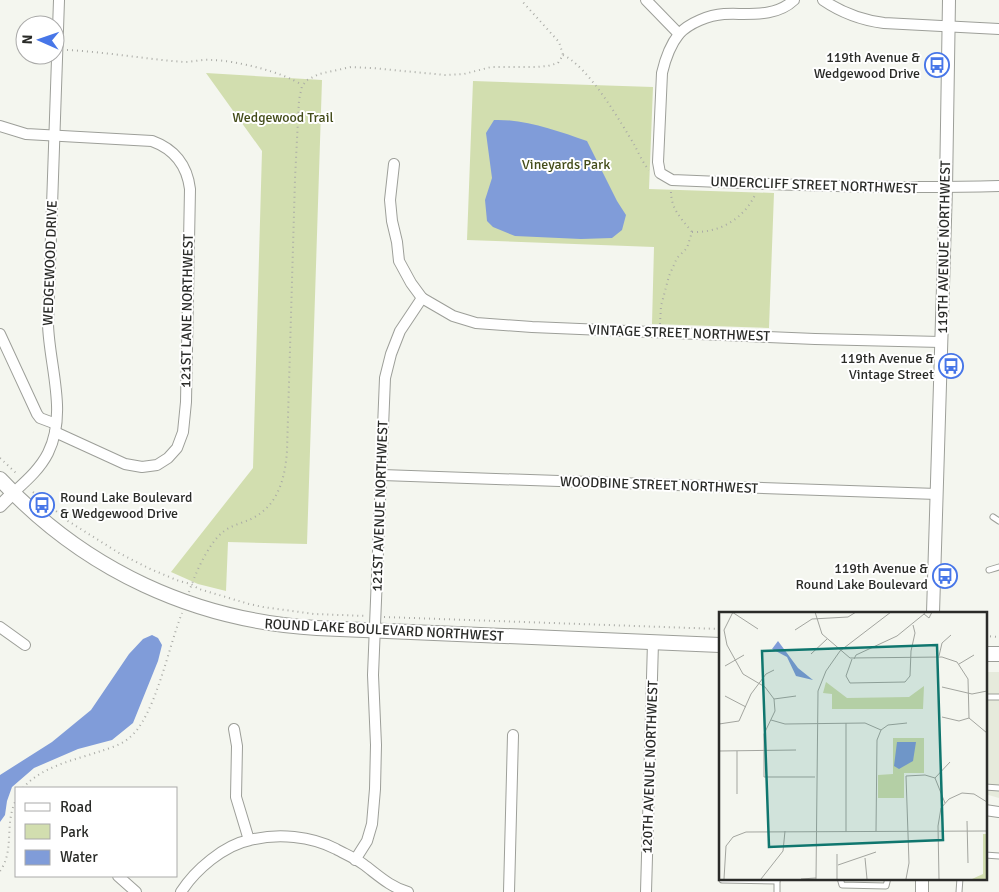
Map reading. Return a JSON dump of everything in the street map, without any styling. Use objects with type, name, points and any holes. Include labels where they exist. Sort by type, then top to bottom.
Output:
[{"type":"main road","name":"ROUND LAKE BOULEVARD NORTHWEST","points":[[0,480],[44,522],[114,570],[153,590],[214,612],[247,620],[295,627],[719,644]]},
{"type":"main road","points":[[986,654],[999,654]]},
{"type":"street","name":"WEDGEWOOD DRIVE","points":[[58,15],[59,0]]},
{"type":"street","points":[[646,0],[679,34]]},
{"type":"street","points":[[660,173],[658,162],[662,73],[664,63],[679,34],[706,18],[721,14],[772,12],[788,6],[794,0]]},
{"type":"street","points":[[823,0],[845,13],[868,21],[999,29]]},
{"type":"street","name":"119TH AVENUE NORTHWEST","points":[[933,612],[946,188],[949,0]]},
{"type":"street","name":"WEDGEWOOD DRIVE","points":[[0,506],[42,462],[48,453],[56,428],[56,392],[49,348],[48,324],[56,65]]},
{"type":"street","points":[[0,126],[26,134],[54,136]]},
{"type":"street","name":"121ST LANE NORTHWEST","points":[[54,136],[152,141],[168,148],[180,160],[188,177],[190,188],[186,402],[183,432],[177,448],[168,458],[156,465],[142,467],[125,464],[56,428]]},
{"type":"street","points":[[394,164],[390,200],[399,261],[422,298]]},
{"type":"street","name":"UNDERCLIFF STREET NORTHWEST","points":[[660,173],[672,180],[758,184],[902,188],[999,186]]},
{"type":"street","name":"VINTAGE STREET NORTHWEST","points":[[422,298],[453,316],[476,323],[815,339],[941,342]]},
{"type":"street","name":"121ST AVENUE NORTHWEST","points":[[355,860],[367,841],[372,824],[376,768],[373,698],[385,378],[391,354],[400,331],[422,298]]},
{"type":"street","points":[[0,334],[37,414],[56,428]]},
{"type":"street","name":"WOODBINE STREET NORTHWEST","points":[[382,475],[937,494]]},
{"type":"street","points":[[0,627],[25,645]]},
{"type":"street","name":"120TH AVENUE NORTHWEST","points":[[646,892],[653,642]]},
{"type":"street","points":[[234,729],[237,746],[236,797],[249,840]]},
{"type":"street","points":[[509,892],[513,735]]},
{"type":"street","points":[[986,810],[999,812]]},
{"type":"street","points":[[181,892],[202,866],[224,851],[249,840],[274,837],[306,838],[334,848],[355,860],[384,882],[408,892]]},
{"type":"street","points":[[119,877],[136,892]]},
{"type":"lane","points":[[993,517],[999,521]]},
{"type":"lane","points":[[989,570],[999,568]]},
{"type":"lane","points":[[986,697],[999,697]]},
{"type":"lane","points":[[986,787],[999,788]]},
{"type":"lane","points":[[986,855],[999,856]]},
{"type":"lane","points":[[722,880],[777,880],[777,892]]},
{"type":"lane","points":[[841,880],[842,885],[886,886],[888,880]]},
{"type":"path","points":[[190,588],[206,556],[220,534],[224,530],[261,513],[274,500],[283,480],[287,452],[295,179],[299,100],[302,86],[307,80],[319,74],[345,68],[366,67],[426,74],[454,75],[497,66],[548,66],[558,63],[563,55],[559,42],[521,0]]},
{"type":"path","points":[[65,51],[188,62],[209,59],[226,61],[290,78],[302,86]]},
{"type":"path","points":[[563,55],[570,58],[581,69],[610,105],[646,167],[650,171],[660,173]]},
{"type":"path","points":[[672,180],[672,204],[678,216],[692,232],[703,232],[732,222],[756,195],[758,184]]},
{"type":"path","points":[[660,332],[662,306],[669,276],[673,264],[687,248],[692,232]]},
{"type":"path","points":[[0,458],[16,473]]},
{"type":"path","points":[[33,492],[68,521],[119,553],[162,574],[191,584],[206,592],[249,604],[314,614],[719,629]]},
{"type":"path","points":[[24,787],[40,774],[115,746],[132,735],[142,721],[153,697],[183,612]]},
{"type":"path","points":[[986,636],[999,637]]},
{"type":"path","points":[[0,871],[7,860],[10,820],[15,803]]},
{"type":"shaded area","points":[[986,672],[999,672],[999,798],[986,794]]},
{"type":"green space","name":"Wedgewood Trail","points":[[206,73],[322,80],[307,544],[228,542],[226,591],[198,584],[171,572],[253,468],[262,151]]},
{"type":"green space","name":"Vineyards Park","points":[[473,81],[653,87],[649,189],[774,193],[769,328],[652,324],[654,247],[467,240]]},
{"type":"water","points":[[494,120],[518,121],[587,141],[626,215],[622,230],[612,238],[581,239],[515,236],[493,227],[487,221],[485,200],[492,178],[486,133]]},
{"type":"water","points":[[152,635],[158,638],[162,645],[158,661],[133,723],[112,740],[78,749],[34,768],[12,787],[5,815],[0,822],[0,775],[52,742],[91,710],[129,654],[143,639]]},
{"type":"place","name":"119th Avenue & Wedgewood Drive","points":[[937,65]]},
{"type":"place","name":"119th Avenue & Vintage Street","points":[[951,366]]},
{"type":"place","name":"Round Lake Boulevard & Wedgewood Drive","points":[[42,505]]},
{"type":"place","name":"119th Avenue & Round Lake Boulevard","points":[[945,576]]}]
